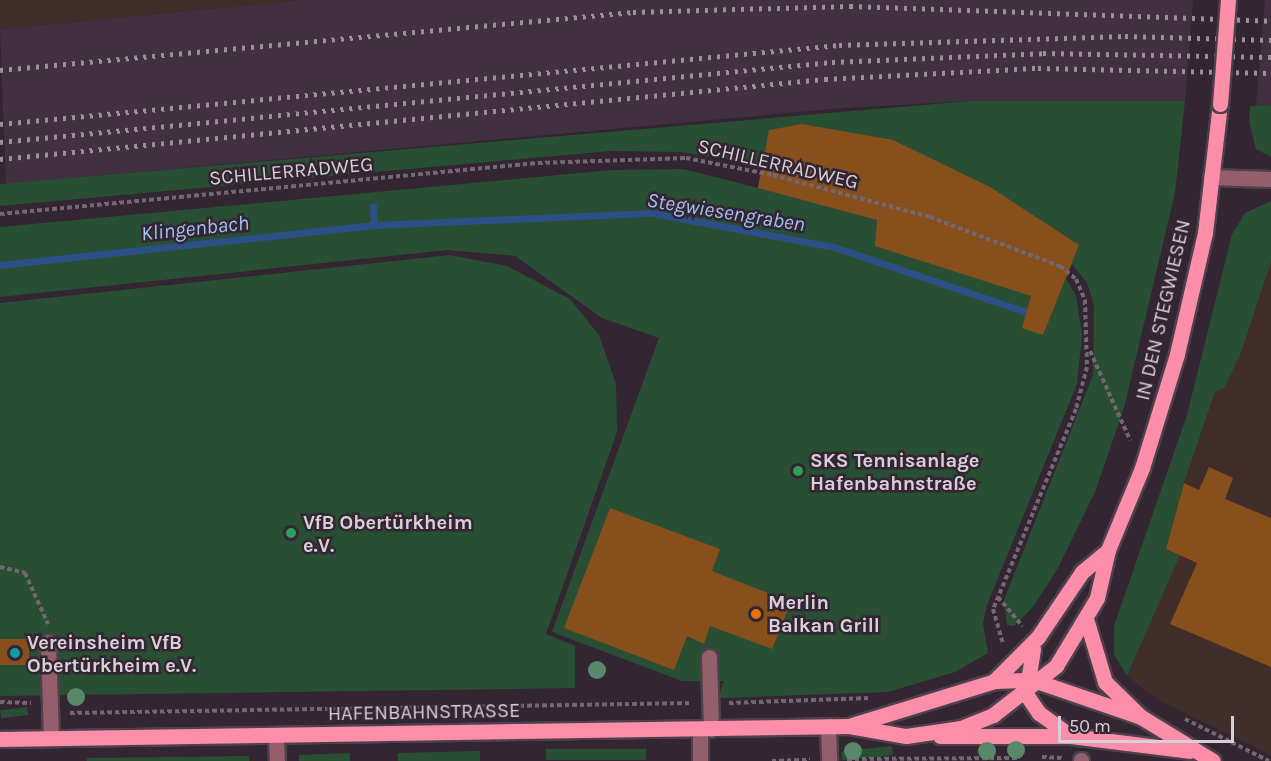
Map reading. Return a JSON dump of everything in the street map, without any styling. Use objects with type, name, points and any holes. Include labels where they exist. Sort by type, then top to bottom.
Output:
[{"type":"main road","name":"IN DEN STEGWIESEN","points":[[1042,681],[1087,622],[1108,550],[1142,468],[1177,354],[1188,310],[1211,177],[1220,104],[1228,0]]},
{"type":"main road","name":"IN DEN STEGWIESEN","points":[[995,681],[1038,638],[1079,577],[1108,550]]},
{"type":"main road","name":"HAFENBAHNSTRASSE","points":[[1087,622],[1105,682],[1141,717],[1189,751],[1213,761]]},
{"type":"main road","name":"IN DEN STEGWIESEN","points":[[1025,687],[1038,638]]},
{"type":"main road","name":"HAFENBAHNSTRASSE","points":[[849,726],[995,681],[1025,687]]},
{"type":"main road","name":"HAFENBAHNSTRASSE","points":[[925,734],[978,722],[1025,687],[1042,681],[1141,717]]},
{"type":"main road","name":"HAFENBAHNSTRASSE","points":[[1025,687],[1039,713],[1071,736]]},
{"type":"main road","name":"HAFENBAHNSTRASSE","points":[[0,739],[849,726],[925,734],[1071,736],[1189,751]]},
{"type":"lane","points":[[1211,177],[1271,179]]},
{"type":"lane","points":[[48,642],[51,738]]},
{"type":"lane","points":[[699,761],[710,703],[709,657]]},
{"type":"lane","points":[[828,726],[829,760]]},
{"type":"lane","points":[[276,735],[277,761]]},
{"type":"path","name":"SCHILLERRADWEG","points":[[0,214],[538,163],[686,158],[930,217],[1060,266],[1082,291],[1089,349],[1076,409],[998,597],[993,622],[1003,645],[998,650]]},
{"type":"path","points":[[1089,349],[1142,468]]},
{"type":"path","points":[[0,567],[25,573],[34,587],[48,617],[48,642]]},
{"type":"path","points":[[998,597],[1022,626]]},
{"type":"path","points":[[0,702],[27,702],[50,710],[710,703],[883,697]]},
{"type":"path","points":[[1173,713],[1269,761]]},
{"type":"path","points":[[771,761],[1040,757]]},
{"type":"shaded area","points":[[0,0],[301,0],[0,29]]},
{"type":"shaded area","points":[[301,0],[1193,0],[1185,101],[970,101],[843,108],[6,184],[0,29]]},
{"type":"shaded area","points":[[1265,0],[1271,0],[1271,105],[1256,105]]},
{"type":"shaded area","points":[[1271,262],[1271,755],[1160,701],[1127,676],[1179,555],[1166,549],[1184,483],[1215,392],[1241,353]]},
{"type":"green space","points":[[970,101],[1185,101],[1175,193],[1124,408],[1095,492],[1058,568],[1033,607],[1014,626],[1007,625],[1004,600],[1093,375],[1094,305],[1087,283],[1072,264],[1066,279],[1076,295],[1082,335],[1077,384],[987,605],[983,623],[988,653],[955,672],[888,692],[718,698],[724,681],[682,681],[552,632],[659,338],[602,318],[515,256],[448,250],[0,297],[0,227],[613,170],[683,169],[758,188],[762,165],[681,152],[610,151],[0,206],[0,184]]},
{"type":"green space","points":[[1271,105],[1271,157],[1256,149],[1249,121],[1250,106]]},
{"type":"green space","points":[[1271,201],[1271,262],[1241,353],[1224,388],[1215,392],[1184,483],[1166,549],[1180,555],[1127,676],[1114,655],[1114,626],[1187,415],[1232,234],[1245,213]]},
{"type":"green space","name":"VfB Obertürkheim e.V.","points":[[450,255],[507,266],[570,299],[599,335],[616,384],[617,432],[546,634],[575,646],[575,688],[0,696],[0,303]]},
{"type":"green space","points":[[27,707],[28,715],[1,718],[0,710]]},
{"type":"green space","points":[[892,746],[893,755],[842,760],[841,751]]},
{"type":"green space","points":[[546,749],[646,749],[646,760],[546,760]]},
{"type":"green space","points":[[480,751],[480,761],[398,761],[398,753]]},
{"type":"green space","points":[[350,753],[350,761],[299,761],[299,755]]},
{"type":"green space","points":[[249,756],[249,761],[87,761],[87,758]]},
{"type":"building","points":[[802,124],[893,140],[990,187],[1079,245],[1043,335],[1022,328],[1031,296],[875,246],[877,220],[758,188],[769,130]]},
{"type":"building","points":[[1209,467],[1233,478],[1225,499],[1271,518],[1271,667],[1170,624],[1197,563],[1166,549],[1184,483],[1199,490]]},
{"type":"building","points":[[610,508],[720,549],[712,571],[791,602],[772,649],[710,626],[704,644],[687,636],[674,670],[564,628]]},
{"type":"building","name":"Vereinsheim VfB Obertürkheim e.V.","points":[[0,639],[29,639],[29,665],[0,665]]},
{"type":"waterway","name":"Klingenbach","points":[[0,265],[374,225],[373,206]]},
{"type":"waterway","name":"Stegwiesengraben","points":[[374,225],[652,213],[834,247],[1026,312]]},
{"type":"railway","points":[[0,70],[633,12],[850,6],[1271,21]]},
{"type":"railway","points":[[0,124],[839,45],[1125,36],[1271,40]]},
{"type":"railway","points":[[0,142],[832,62],[1043,53],[1271,57]]},
{"type":"railway","points":[[0,159],[825,79],[1038,68],[1271,73]]},
{"type":"place","name":"SKS Tennisanlage Hafenbahnstraße","points":[[798,471]]},
{"type":"place","name":"VfB Obertürkheim e.V.","points":[[291,533]]},
{"type":"place","name":"Merlin Balkan Grill","points":[[756,614]]},
{"type":"place","name":"Vereinsheim VfB Obertürkheim e.V.","points":[[15,653]]}]
